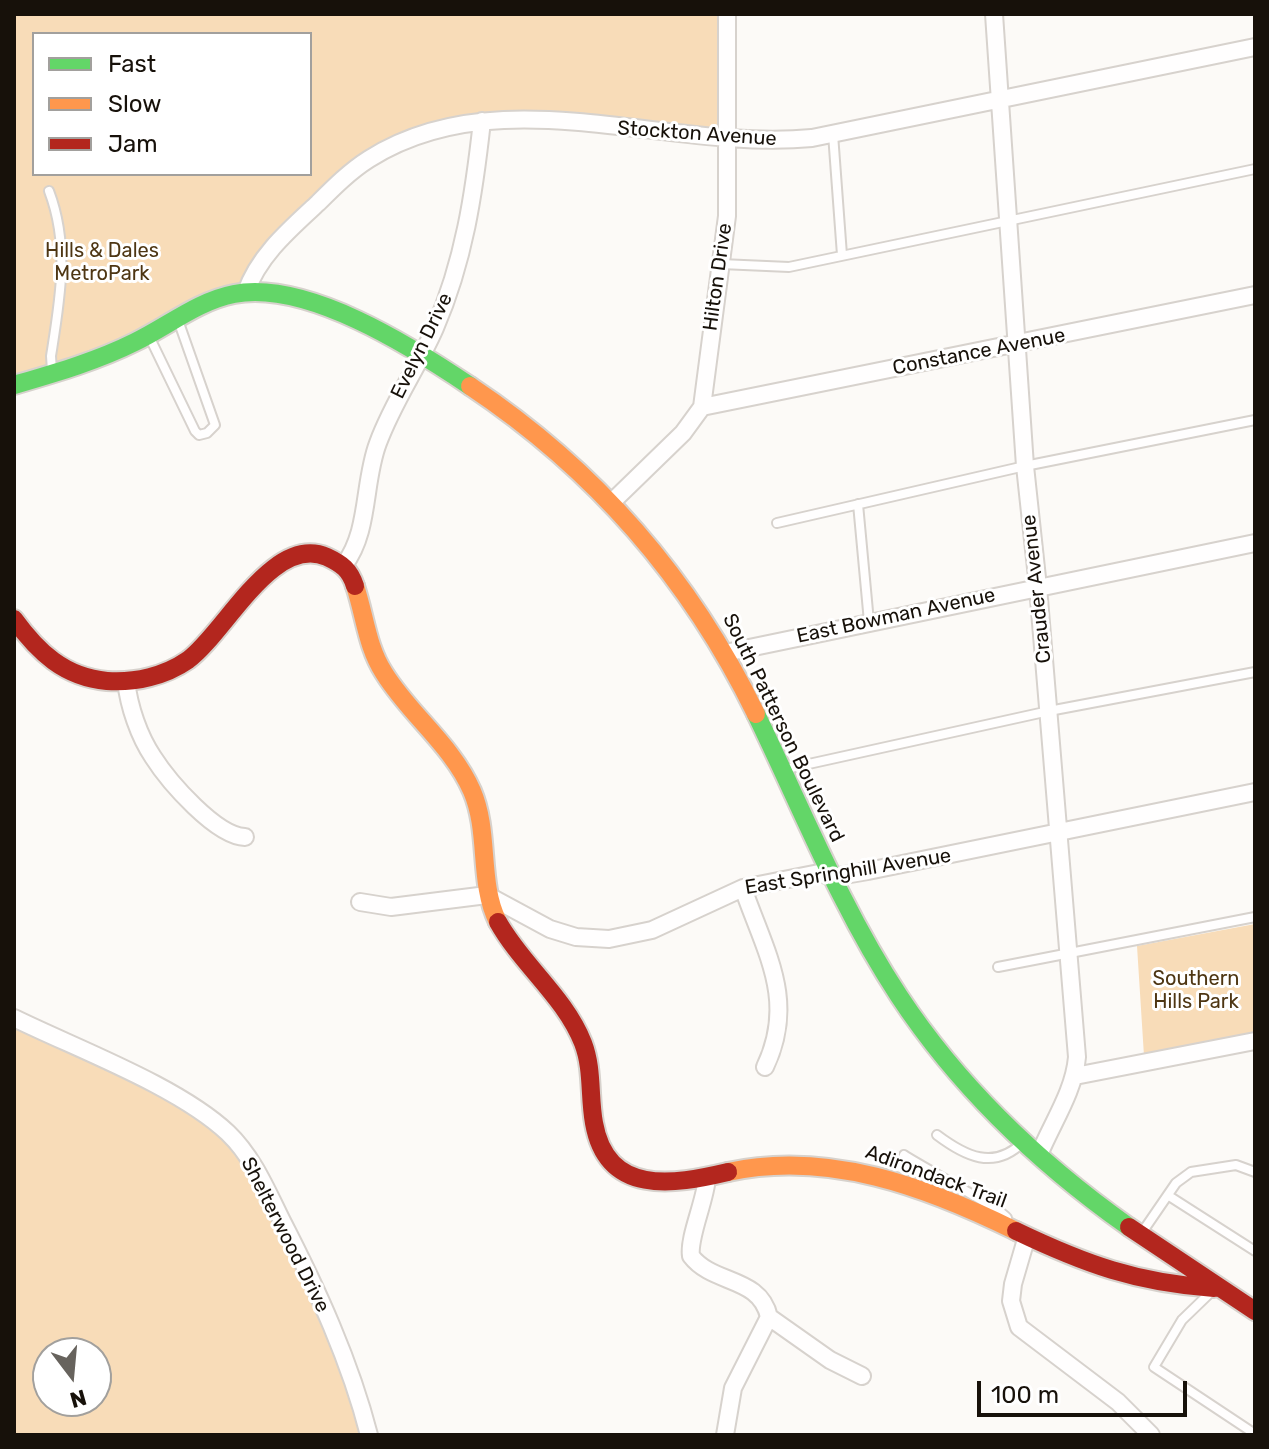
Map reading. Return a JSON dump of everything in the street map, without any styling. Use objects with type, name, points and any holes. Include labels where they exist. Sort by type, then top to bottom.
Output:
[{"type":"street","name":"Hilton Drive","points":[[702,407],[727,216],[727,14]]},
{"type":"street","name":"Crauder Avenue","points":[[994,14],[1025,466],[1071,952],[1075,1076],[1039,1155]]},
{"type":"street","name":"Stockton Avenue","points":[[246,292],[264,256],[350,173],[410,139],[482,121],[566,121],[727,139],[777,141],[833,134],[1255,47]]},
{"type":"street","name":"Evelyn Drive","points":[[344,565],[353,553],[361,527],[377,445],[445,304],[464,249],[482,121]]},
{"type":"street","name":"South Patterson Boulevard","points":[[14,385],[148,335],[231,294],[270,293],[343,316],[421,356],[491,398],[529,426],[612,502],[684,588],[725,653],[833,877],[899,996],[957,1075],[1039,1155],[1141,1235],[1215,1288],[1255,1311]]},
{"type":"street","name":"Constance Avenue","points":[[702,407],[1255,295]]},
{"type":"street","points":[[612,502],[683,433],[702,407]]},
{"type":"street","name":"East Bowman Avenue","points":[[725,653],[1255,543]]},
{"type":"street","points":[[14,619],[35,649],[54,665],[87,678],[126,681],[150,678],[189,660],[217,633],[253,584],[278,563],[303,555],[321,556],[344,565]]},
{"type":"street","name":"Adirondack Trail","points":[[344,565],[353,577],[376,659],[431,727],[468,783],[483,827],[487,895],[515,950],[563,1009],[582,1040],[589,1068],[594,1126],[610,1161],[622,1171],[648,1181],[707,1178],[760,1165],[829,1166],[893,1182],[1009,1227],[1113,1274],[1151,1283],[1215,1288]]},
{"type":"street","points":[[126,681],[133,713],[152,756],[203,813],[227,833],[245,837]]},
{"type":"street","name":"East Springhill Avenue","points":[[487,895],[550,929],[576,937],[609,939],[652,930],[711,899],[743,888],[819,873],[833,877],[1255,792]]},
{"type":"street","points":[[743,888],[780,1000],[779,1028],[765,1067]]},
{"type":"street","points":[[360,902],[391,907],[487,895]]},
{"type":"street","name":"Shelterwood Drive","points":[[14,1018],[190,1105],[238,1145],[266,1187],[315,1289],[351,1373],[369,1435]]},
{"type":"street","points":[[1075,1076],[1255,1041]]},
{"type":"street","points":[[707,1178],[705,1202],[691,1240],[691,1256],[708,1271],[748,1286],[766,1305],[769,1317],[733,1388],[725,1435]]},
{"type":"street","points":[[1027,1236],[1012,1293],[1014,1317],[1019,1327],[1118,1402],[1151,1435]]},
{"type":"street","points":[[769,1317],[793,1330],[830,1360],[862,1376]]},
{"type":"lane","points":[[833,134],[842,255]]},
{"type":"lane","points":[[721,264],[789,267],[1255,169]]},
{"type":"lane","points":[[49,191],[61,226],[64,262],[51,356],[53,373]]},
{"type":"lane","points":[[148,335],[195,431],[199,435],[207,433],[215,425],[177,320]]},
{"type":"lane","points":[[777,523],[1025,466],[1255,420]]},
{"type":"lane","points":[[858,504],[869,622]]},
{"type":"lane","points":[[782,769],[1049,711],[1255,672]]},
{"type":"lane","points":[[998,967],[1255,917]]},
{"type":"lane","points":[[937,1135],[962,1153],[979,1159],[1010,1153],[1023,1141]]},
{"type":"lane","points":[[904,1155],[968,1195],[1002,1211],[1009,1227]]},
{"type":"lane","points":[[1141,1235],[1176,1183],[1191,1172],[1236,1165],[1255,1172]]},
{"type":"lane","points":[[1169,1196],[1255,1251]]},
{"type":"lane","points":[[1215,1288],[1182,1320],[1154,1367],[1255,1434]]},
{"type":"green space","name":"Hills & Dales MetroPark","points":[[14,14],[727,14],[727,139],[507,118],[410,139],[307,212],[246,292],[14,385]]},
{"type":"green space","name":"Southern Hills Park","points":[[1255,924],[1255,1033],[1144,1056],[1137,946]]},
{"type":"green space","points":[[14,1018],[114,1067],[228,1133],[266,1187],[369,1435],[14,1435]]},
{"type":"traffic: fast","points":[[14,385],[121,349],[221,297],[263,292],[294,297],[358,320],[419,353],[470,386]]},
{"type":"traffic: fast","points":[[756,714],[859,928],[878,963],[922,1029],[1003,1122],[1064,1177],[1129,1227]]},
{"type":"traffic: slow","points":[[470,386],[559,454],[636,530],[701,617],[756,714]]},
{"type":"traffic: slow","points":[[355,586],[378,663],[394,688],[453,759],[472,791],[481,824],[488,891],[498,922]]},
{"type":"traffic: slow","points":[[728,1172],[765,1166],[840,1169],[912,1187],[1016,1231]]},
{"type":"traffic: jam","points":[[14,619],[43,652],[65,668],[92,679],[128,681],[160,674],[188,660],[251,589],[288,559],[307,553],[327,557],[345,568],[355,586]]},
{"type":"traffic: jam","points":[[498,922],[575,1026],[588,1063],[594,1123],[601,1147],[613,1163],[628,1174],[645,1180],[686,1180],[728,1172]]},
{"type":"traffic: jam","points":[[1129,1227],[1255,1311]]},
{"type":"traffic: jam","points":[[1016,1231],[1112,1270],[1160,1282],[1214,1288]]}]
